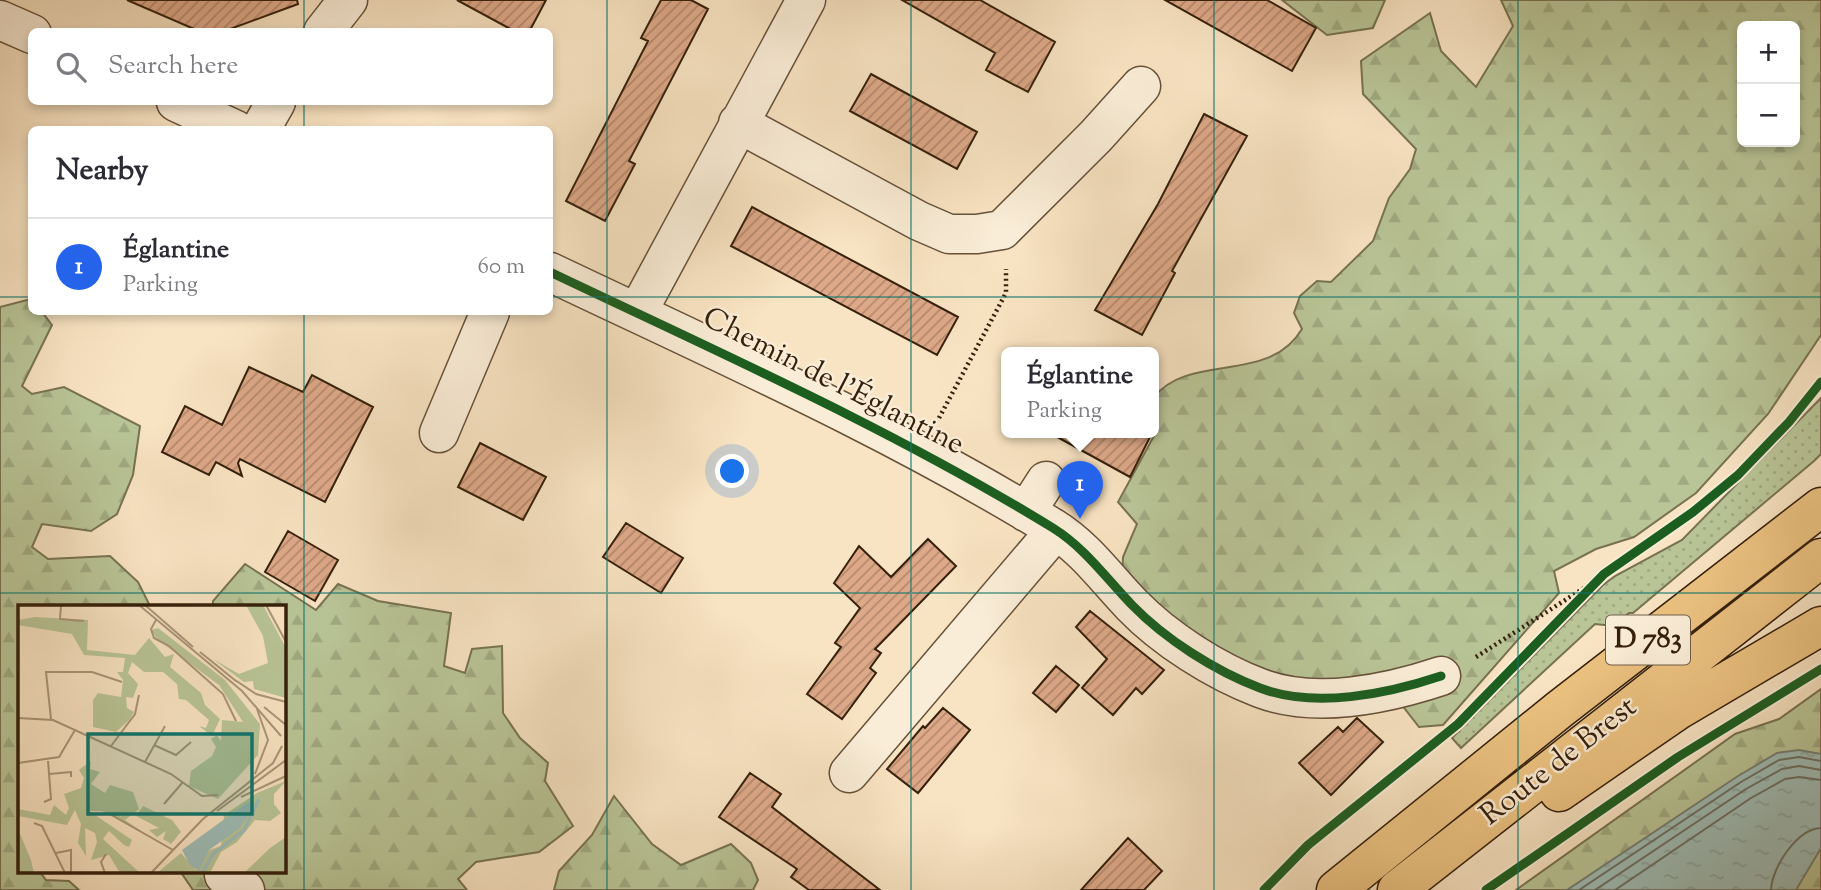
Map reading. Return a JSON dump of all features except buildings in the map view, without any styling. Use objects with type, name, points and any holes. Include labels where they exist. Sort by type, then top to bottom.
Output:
[{"type":"main road","name":"Route de Brest","points":[[1710,592],[1821,479]]},
{"type":"main road","name":"Route de Brest","points":[[1336,890],[1486,767],[1821,507]]},
{"type":"main road","name":"Route de Brest","points":[[1397,890],[1821,558]]},
{"type":"main road","name":"Route de Brest","points":[[1420,890],[1678,710],[1821,626]]},
{"type":"street","points":[[326,28],[348,0]]},
{"type":"street","points":[[637,313],[737,123],[806,0]]},
{"type":"street","points":[[0,20],[28,32]]},
{"type":"street","points":[[737,123],[919,221],[949,234],[978,234],[1002,230],[1088,145],[1141,86]]},
{"type":"street","points":[[182,105],[227,126]]},
{"type":"street","points":[[262,126],[274,105]]},
{"type":"street","name":"Chemin de l'Églantine","points":[[553,273],[920,449],[1053,519],[1135,608],[1210,663],[1260,688],[1300,696],[1333,696],[1409,686],[1441,676]]},
{"type":"street","points":[[439,433],[489,315]]},
{"type":"street","points":[[849,773],[1053,519]]},
{"type":"path","points":[[933,429],[1006,293],[1002,230]]},
{"type":"path","points":[[1441,676],[1494,647],[1693,512],[1738,475],[1789,422],[1821,382]]},
{"type":"path","points":[[1264,890],[1308,845],[1458,724],[1604,574]]},
{"type":"path","points":[[1486,890],[1536,856]]},
{"type":"green space","points":[[1282,0],[1385,0],[1373,28],[1327,35]]},
{"type":"green space","points":[[1501,0],[1821,0],[1821,335],[1768,414],[1696,493],[1634,537],[1596,549],[1554,571],[1559,593],[1443,725],[1419,727],[1401,704],[1261,681],[1122,582],[1123,557],[1137,524],[1118,502],[1153,438],[1159,438],[1159,392],[1169,383],[1188,375],[1250,363],[1270,357],[1288,346],[1302,329],[1294,313],[1300,296],[1317,281],[1331,282],[1373,241],[1389,198],[1410,169],[1416,149],[1363,94],[1361,61],[1430,13],[1441,51],[1476,87],[1513,26]]},
{"type":"green space","points":[[28,300],[28,315],[44,315],[52,325],[22,386],[32,394],[64,387],[140,426],[133,475],[117,514],[91,531],[42,524],[32,547],[48,559],[110,556],[138,582],[150,605],[18,605],[18,872],[40,872],[46,880],[69,881],[79,890],[0,890],[0,307]]},
{"type":"green space","points":[[1821,398],[1821,454],[1814,461],[1633,613],[1629,613],[1614,626],[1595,624],[1461,748],[1452,738],[1603,585],[1682,540]]},
{"type":"green space","points":[[245,564],[316,610],[338,584],[378,601],[451,613],[444,666],[465,673],[472,649],[502,646],[503,713],[520,738],[548,763],[545,781],[573,826],[539,852],[476,862],[458,879],[467,890],[193,890],[181,872],[285,872],[285,605],[213,605],[213,601]]},
{"type":"green space","points":[[1821,689],[1821,890],[1516,890],[1735,734],[1779,719]]},
{"type":"green space","points":[[614,796],[652,844],[681,865],[731,844],[751,863],[758,880],[753,890],[554,890],[559,871],[592,835]]},
{"type":"water","points":[[1799,750],[1821,754],[1821,848],[1796,890],[1567,890],[1738,776],[1777,753]]},
{"type":"cycle path","points":[[553,273],[868,425],[1053,528],[1095,564],[1145,618],[1175,642],[1243,681],[1281,694],[1327,698],[1375,693],[1441,676]]},
{"type":"cycle path","points":[[1264,890],[1308,845],[1458,724],[1604,574],[1693,512],[1738,475],[1789,422],[1821,382]]},
{"type":"cycle path","points":[[1486,890],[1678,757],[1821,669]]},
{"type":"place","name":"Églantine","points":[[1080,519]]}]
